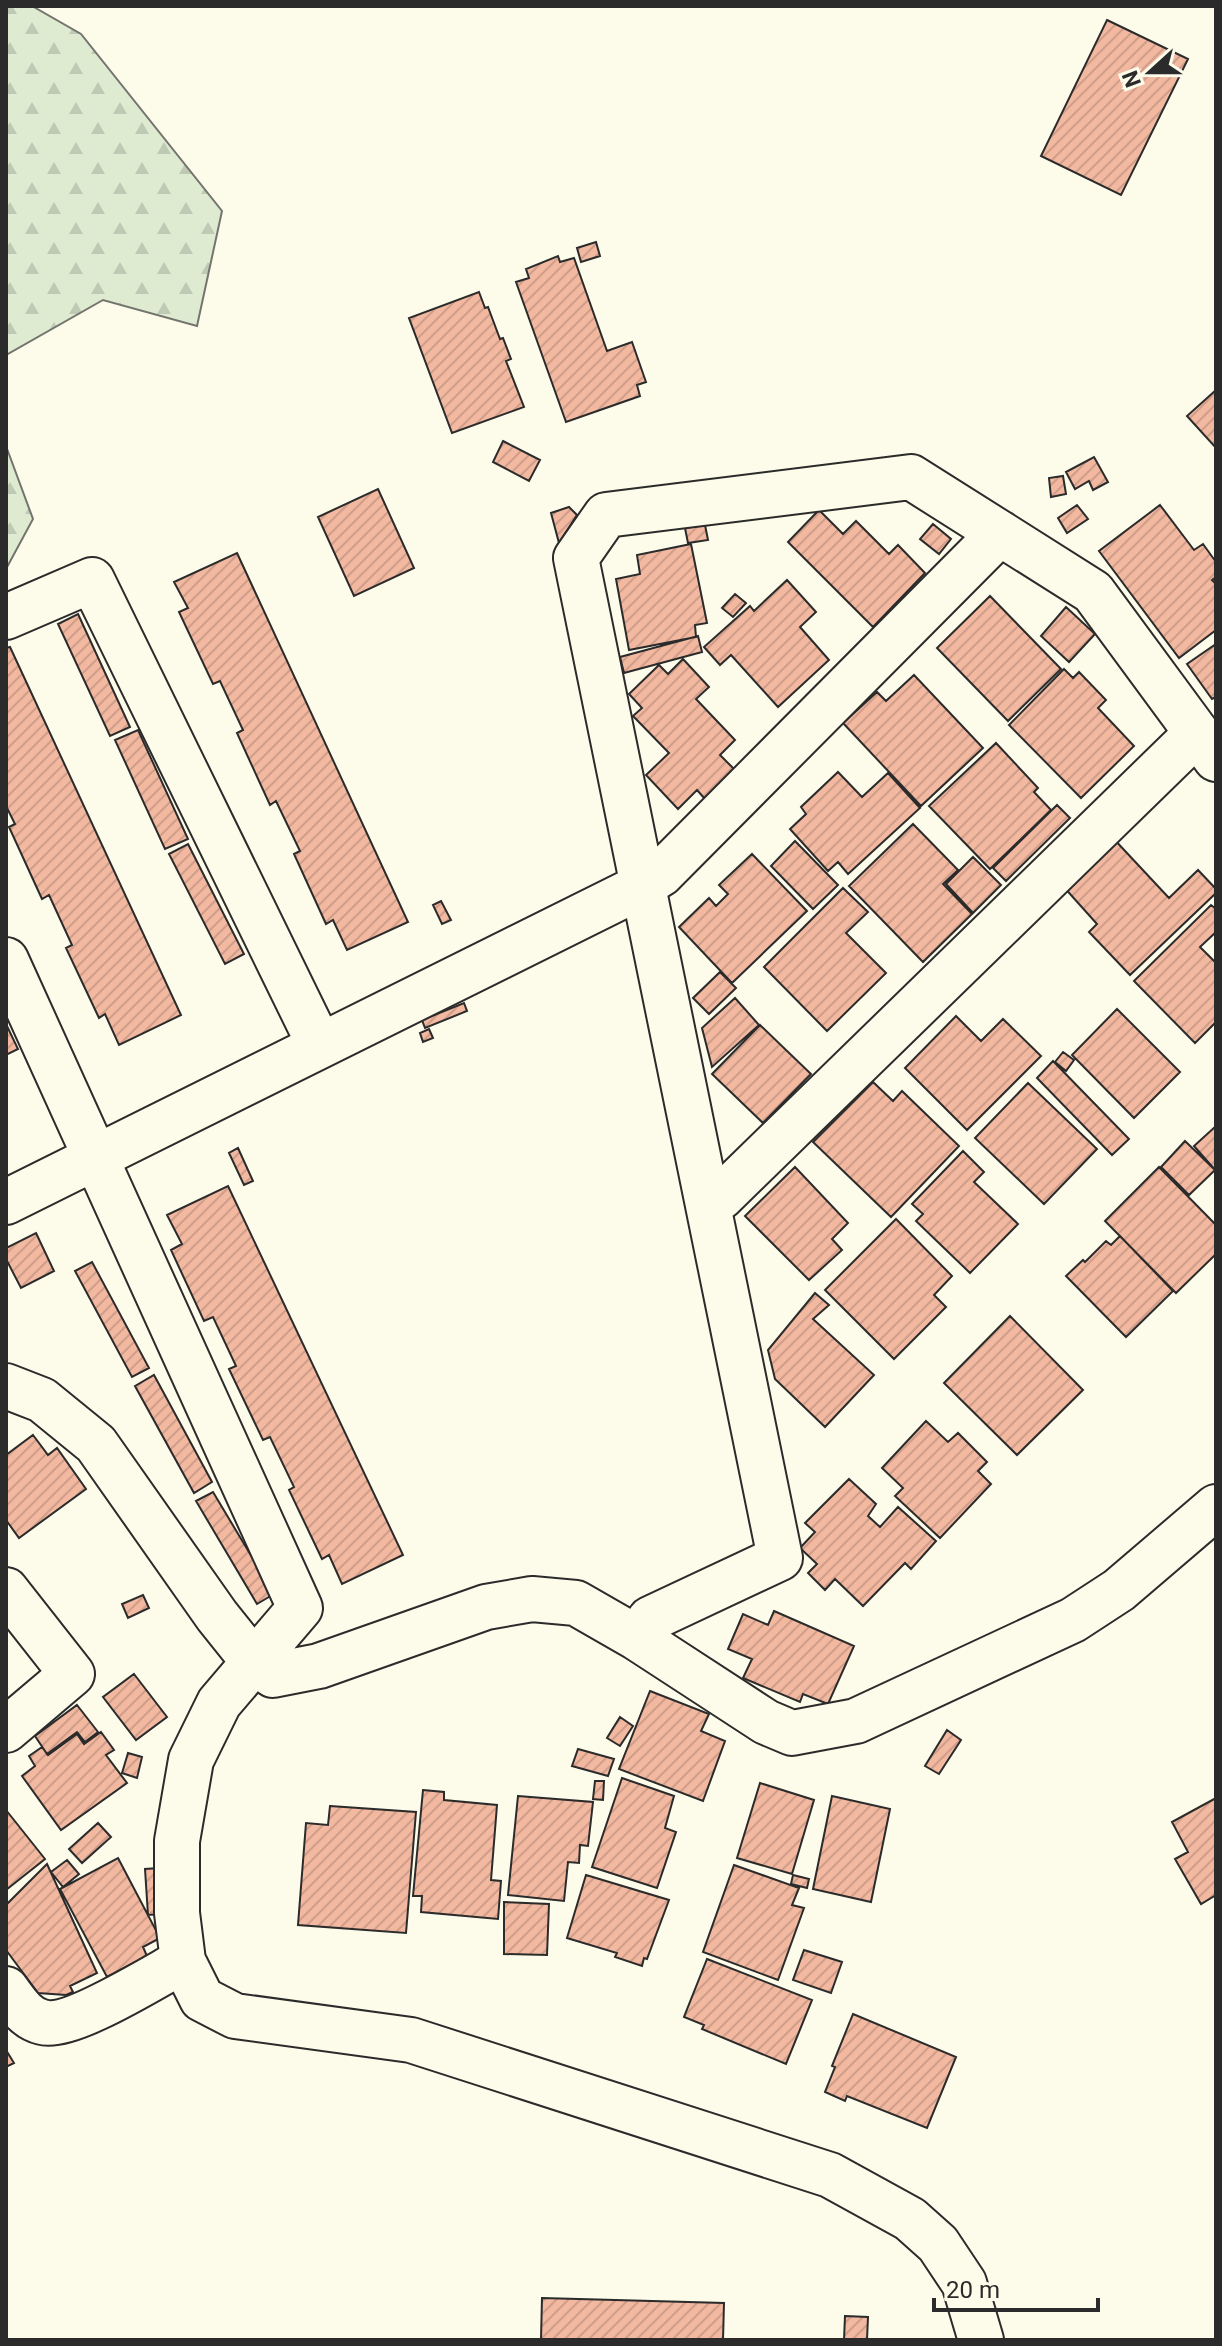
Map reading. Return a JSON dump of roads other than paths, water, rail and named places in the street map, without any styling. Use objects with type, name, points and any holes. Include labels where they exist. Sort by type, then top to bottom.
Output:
[{"type":"street","points":[[637,1638],[650,1619],[780,1558],[576,558],[606,515],[911,477],[1093,592],[1207,746],[721,1197],[706,1195]]},
{"type":"street","points":[[6,1202],[661,874],[1000,533]]},
{"type":"street","points":[[6,617],[92,580],[320,1046]]},
{"type":"street","points":[[6,960],[300,1608],[219,1703],[191,1760],[177,1841],[177,1913],[183,1961],[202,1999],[235,2016],[411,2040],[830,2175],[910,2219],[938,2244],[964,2283],[981,2340]]},
{"type":"street","points":[[6,1386],[42,1400],[96,1444],[217,1616],[253,1661],[273,1675],[319,1666],[486,1607],[532,1599],[576,1603],[637,1638],[766,1722],[792,1733],[856,1721],[1073,1620],[1119,1590],[1216,1507]]},
{"type":"street","points":[[6,1590],[72,1674],[6,1730]]},
{"type":"street","points":[[6,1989],[25,2013],[43,2023],[79,2017],[183,1961]]}]
